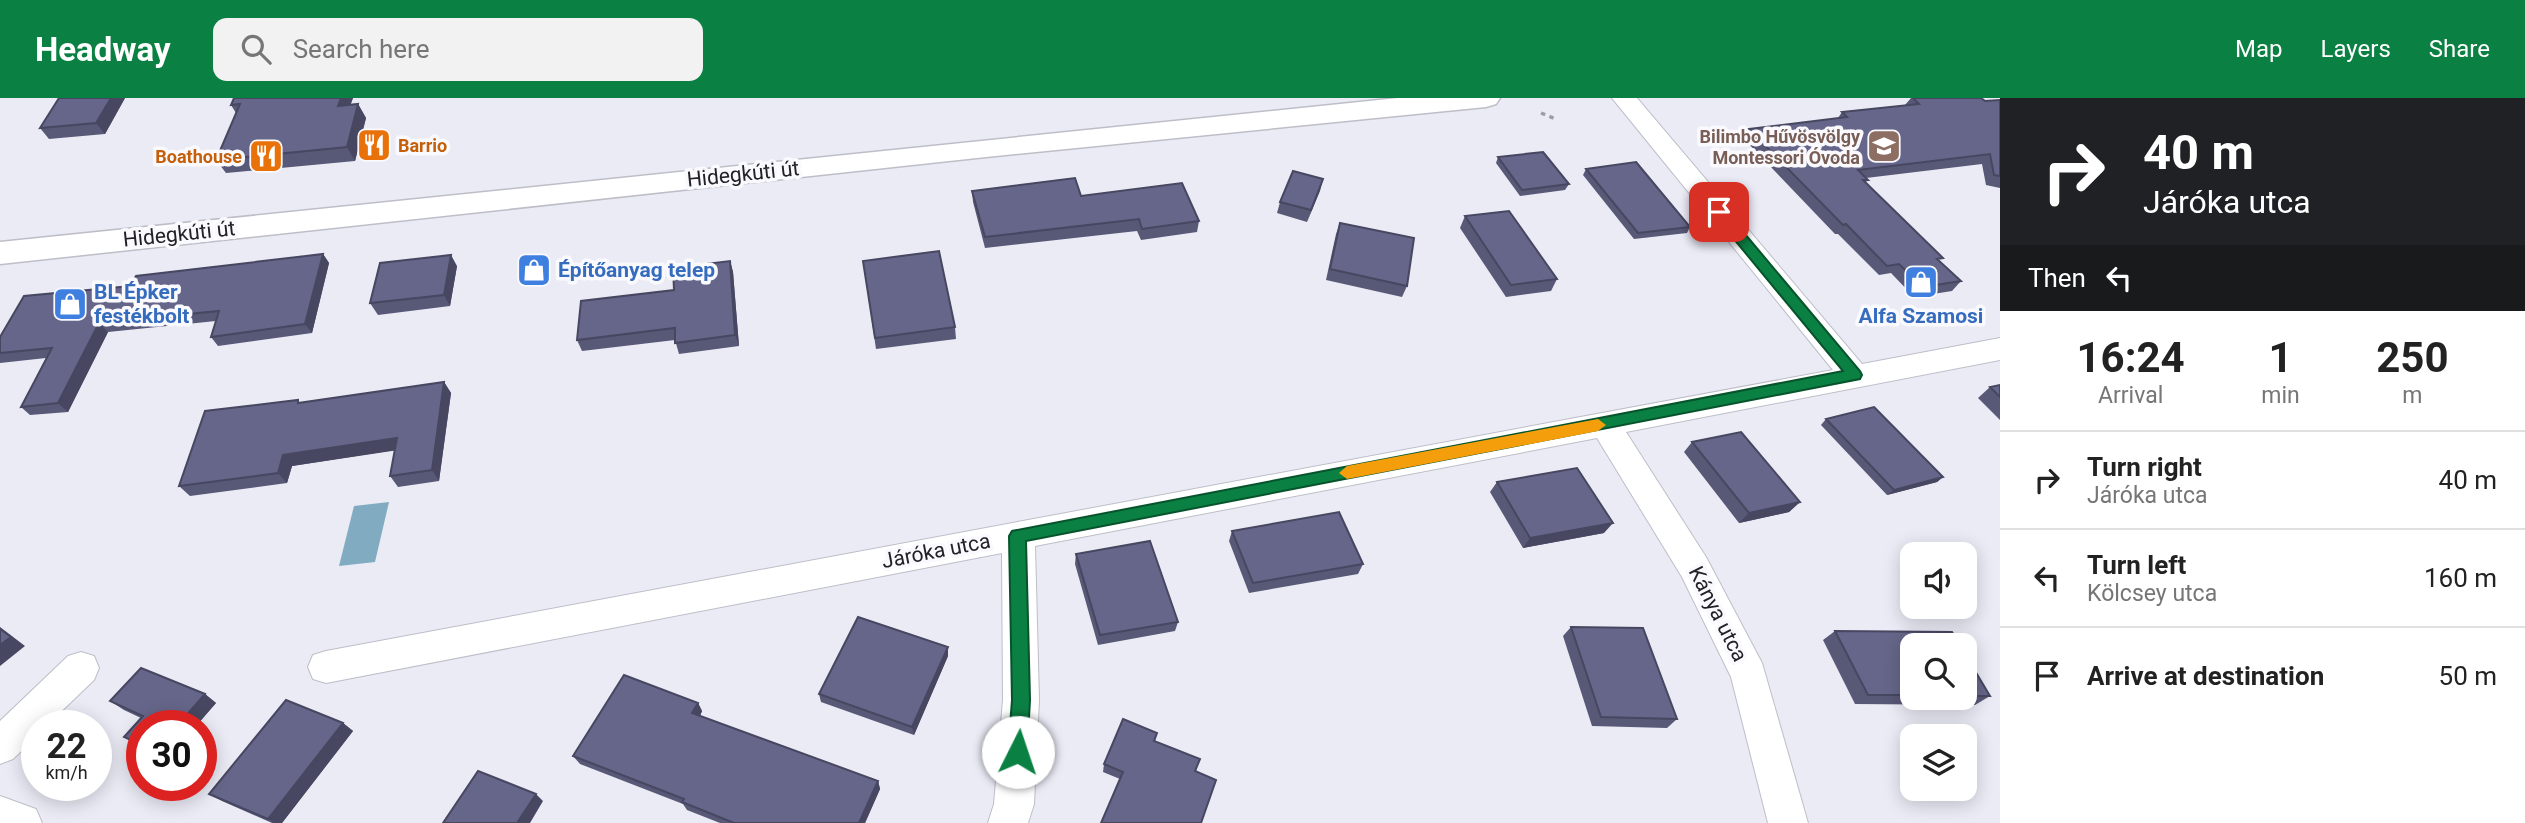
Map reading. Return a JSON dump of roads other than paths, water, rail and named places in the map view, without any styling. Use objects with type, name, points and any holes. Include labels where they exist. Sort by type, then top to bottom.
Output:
[{"type":"main road","name":"Hidegkúti út","points":[[0,253],[972,149],[1486,98]]},
{"type":"street","points":[[1624,98],[1854,375]]},
{"type":"street","name":"Járóka utca","points":[[326,667],[2000,349]]},
{"type":"street","name":"Kánya utca","points":[[1605,424],[1694,567],[1749,675],[1788,823]]},
{"type":"street","points":[[1008,823],[1014,804],[1021,700],[1018,536]]},
{"type":"street","points":[[0,747],[81,668]]},
{"type":"street","points":[[0,816],[22,823]]},
{"type":"water","points":[[389,502],[375,562],[339,566],[354,506]]},
{"type":"place","name":"Barrio","points":[[374,145]]},
{"type":"place","name":"Bilimbo Hűvösvölgy Montessori Óvoda","points":[[1884,146]]},
{"type":"place","name":"Boathouse","points":[[266,156]]},
{"type":"place","name":"Építőanyag telep","points":[[534,270]]},
{"type":"place","name":"Alfa Szamosi","points":[[1921,282]]},
{"type":"place","name":"BL Épker festékbolt","points":[[70,304]]}]
